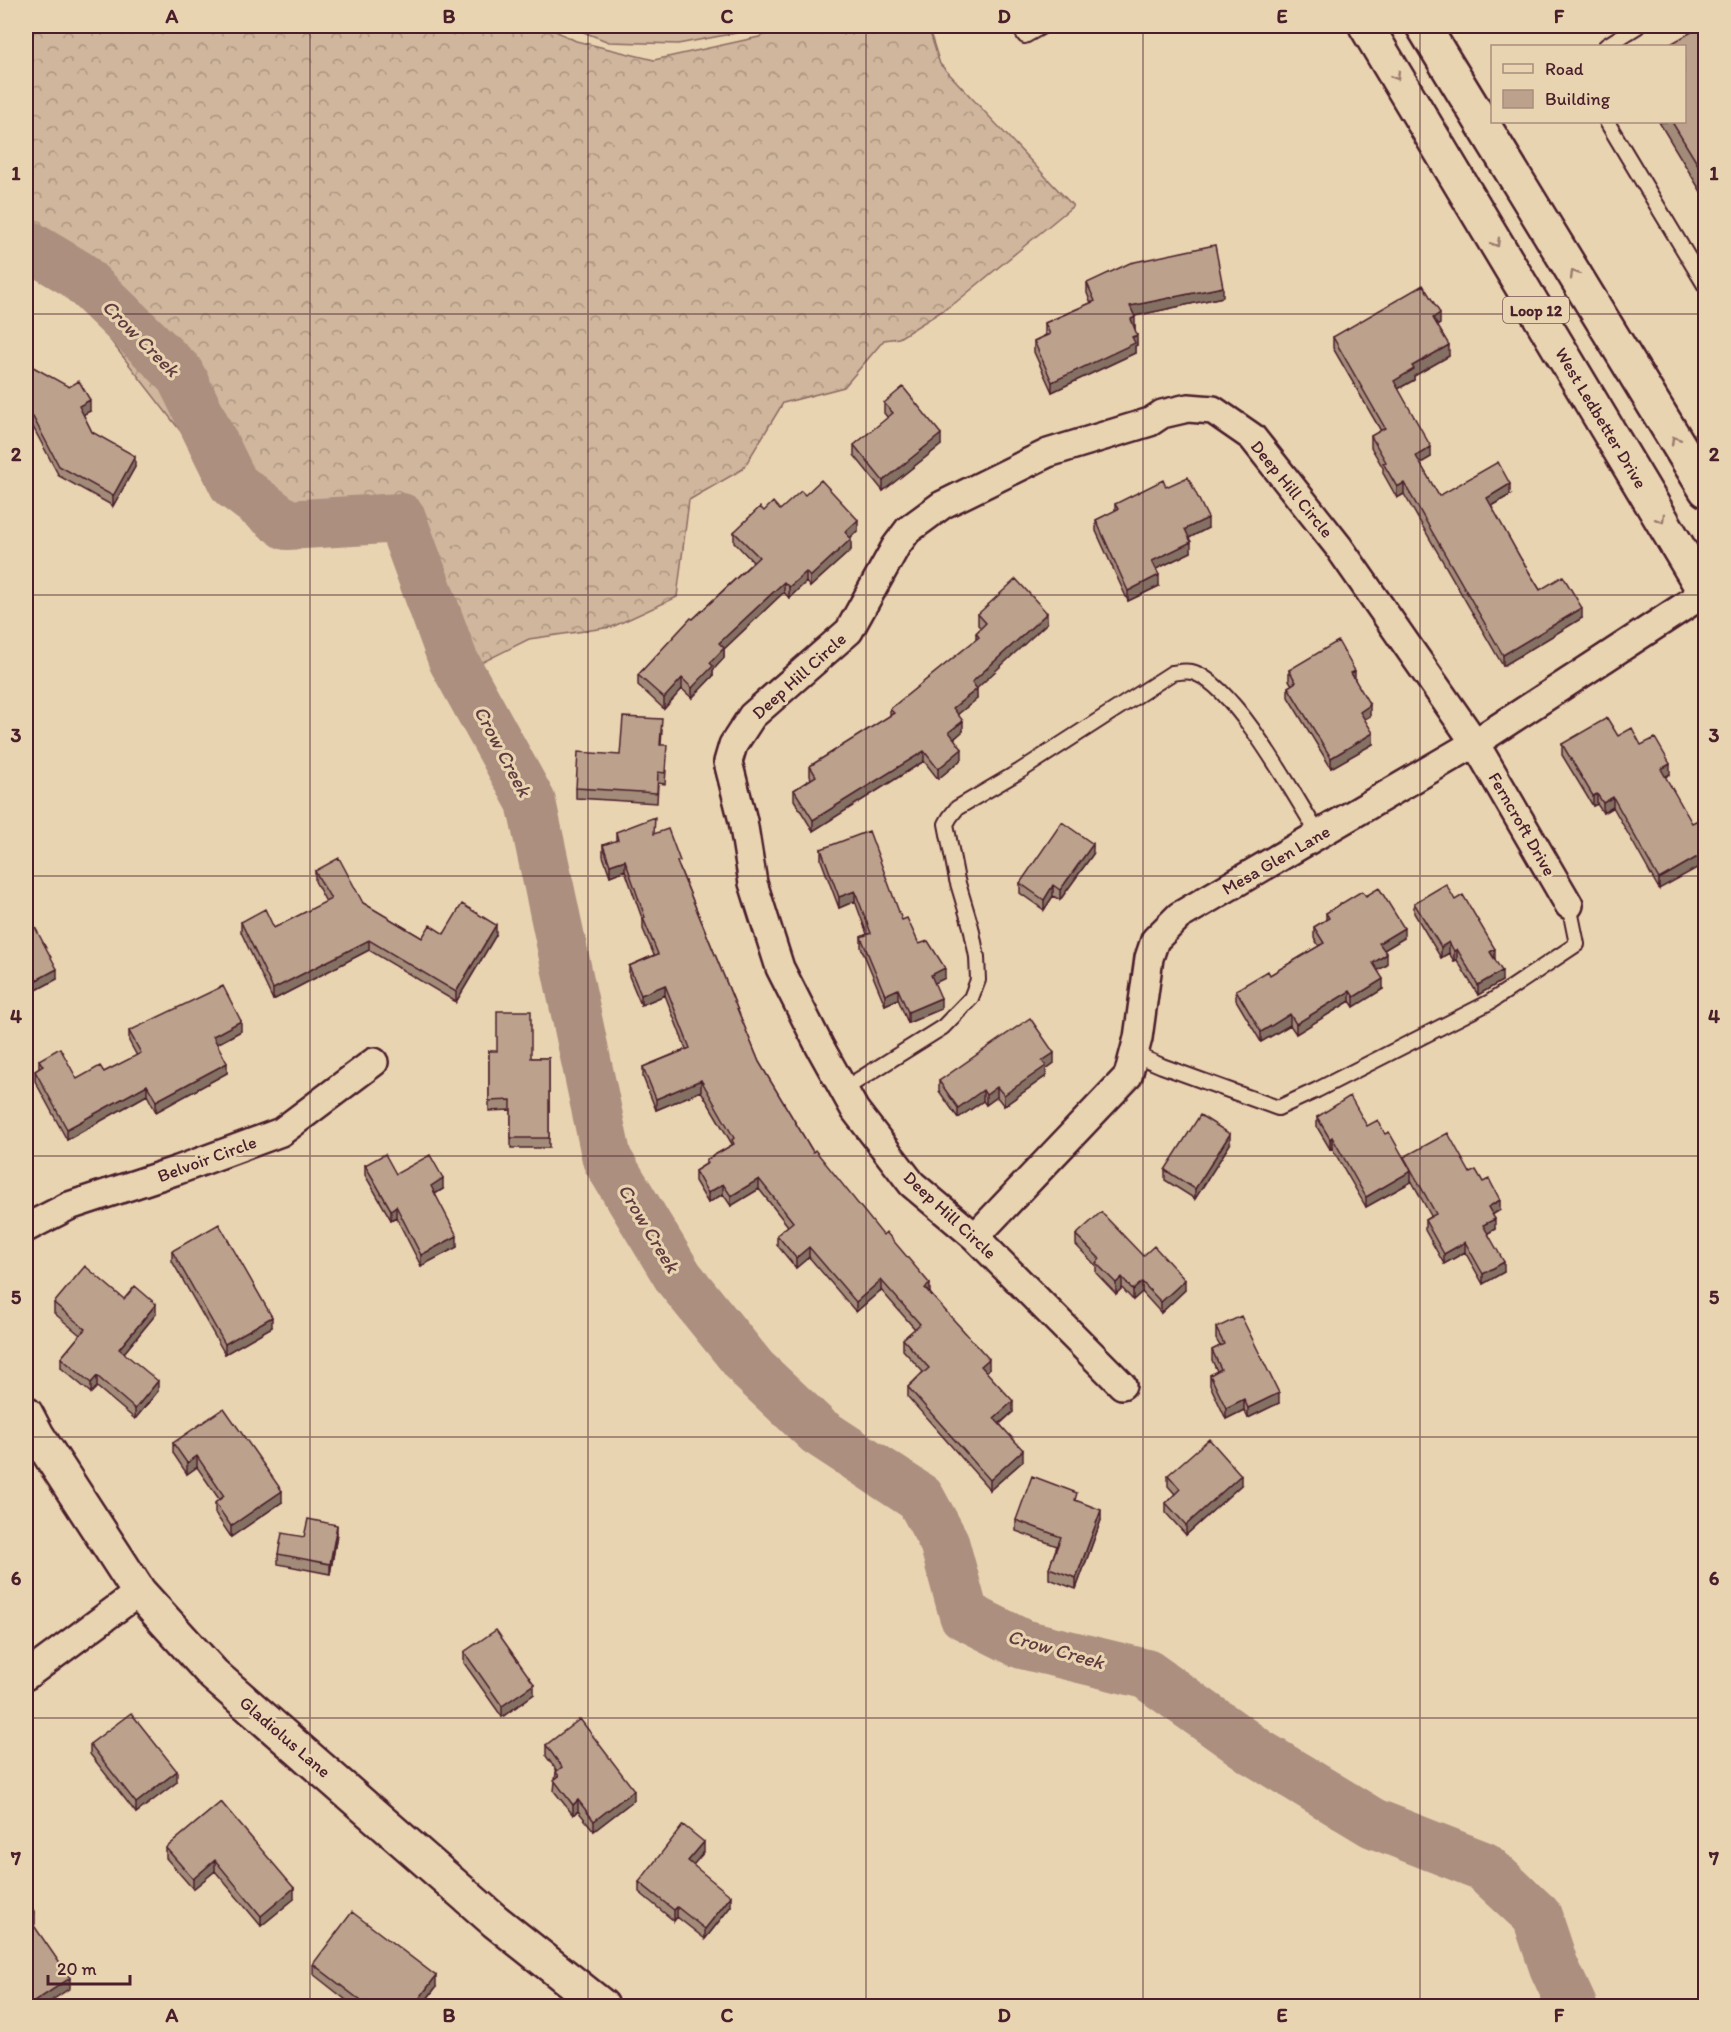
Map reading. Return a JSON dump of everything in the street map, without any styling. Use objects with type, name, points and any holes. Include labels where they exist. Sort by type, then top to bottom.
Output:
[{"type":"main road","name":"West Ledbetter Drive","points":[[1366,26],[1705,593]]},
{"type":"main road","name":"Loop 12","points":[[1423,26],[1706,490]]},
{"type":"main road","name":"Gladiolus Lane","points":[[26,1414],[37,1435],[139,1592],[214,1675],[495,1921],[602,2007]]},
{"type":"street","name":"Deep Hill Circle","points":[[1122,1385],[975,1237],[912,1184],[855,1110],[780,968],[753,883],[743,821],[728,762],[733,745],[752,716],[849,631],[896,546],[908,530],[942,505],[1048,453],[1150,422],[1162,414],[1188,408],[1213,410],[1252,437],[1338,546],[1475,743]]},
{"type":"street","name":"Mesa Glen Lane","points":[[975,1237],[1128,1076],[1138,1038],[1149,958],[1155,940],[1179,916],[1475,743],[1705,593]]},
{"type":"street","name":"Ferncroft Drive","points":[[1475,743],[1569,905]]},
{"type":"street","name":"Belvoir Circle","points":[[26,1228],[69,1206],[178,1170],[281,1132],[374,1062]]},
{"type":"street","points":[[26,1676],[139,1592]]},
{"type":"lane","points":[[1019,26],[1025,36],[1043,26]]},
{"type":"lane","points":[[1608,45],[1638,26]]},
{"type":"lane","points":[[1608,123],[1706,287]]},
{"type":"lane","points":[[844,1089],[943,1027],[971,998],[978,980],[977,957],[957,880],[946,824],[957,808],[1020,771],[1172,673],[1194,672],[1214,685],[1252,727],[1318,835]]},
{"type":"lane","points":[[1134,1054],[1182,1074],[1278,1107],[1317,1090],[1490,1002],[1577,944],[1569,905]]},
{"type":"green space","points":[[26,26],[545,26],[576,41],[654,60],[759,37],[787,26],[928,26],[940,64],[1073,206],[955,303],[899,338],[884,340],[844,387],[783,403],[743,469],[689,500],[677,597],[612,627],[529,639],[473,667],[393,523],[264,539],[56,270],[26,252]]},
{"type":"green space","points":[[568,26],[756,26],[736,33],[678,44],[609,42]]},
{"type":"building","points":[[1702,26],[1706,26],[1706,178],[1673,123],[1686,123],[1686,45],[1669,45]]},
{"type":"building","points":[[1215,245],[1223,287],[1130,306],[1135,317],[1131,319],[1137,335],[1132,337],[1135,343],[1052,382],[1034,341],[1050,334],[1045,323],[1095,301],[1087,283],[1130,263]]},
{"type":"building","points":[[1423,285],[1440,313],[1433,318],[1449,345],[1412,366],[1414,369],[1394,381],[1431,447],[1416,456],[1439,496],[1498,462],[1510,484],[1487,498],[1521,559],[1540,590],[1563,576],[1582,608],[1503,655],[1404,483],[1397,487],[1383,463],[1386,462],[1371,436],[1385,428],[1333,337]]},
{"type":"building","points":[[26,363],[69,387],[79,381],[90,400],[79,406],[92,432],[135,456],[113,496],[59,466],[33,417],[26,412]]},
{"type":"building","points":[[903,387],[941,434],[883,481],[854,445],[893,413],[884,403]]},
{"type":"building","points":[[1188,477],[1208,518],[1185,529],[1191,542],[1152,561],[1159,575],[1128,591],[1096,520],[1118,509],[1115,504],[1163,480],[1166,487]]},
{"type":"building","points":[[821,480],[858,520],[845,532],[851,539],[810,577],[806,572],[789,587],[784,582],[719,643],[724,648],[710,663],[713,666],[692,688],[682,678],[664,698],[638,675],[691,618],[693,619],[759,557],[734,532],[760,507],[764,511],[773,502],[780,510],[801,491],[805,495]]},
{"type":"building","points":[[1016,579],[1047,613],[972,682],[977,689],[953,708],[963,721],[949,732],[962,749],[938,769],[924,751],[813,820],[794,790],[816,776],[810,766],[894,713],[890,709],[979,637],[976,633],[986,623],[978,614]]},
{"type":"building","points":[[1338,641],[1355,671],[1351,673],[1370,705],[1360,712],[1373,733],[1331,758],[1288,687],[1296,682],[1289,670]]},
{"type":"building","points":[[623,717],[662,719],[660,745],[667,745],[665,773],[658,772],[657,793],[576,788],[578,752],[620,755]]},
{"type":"building","points":[[1607,718],[1618,736],[1632,728],[1641,745],[1655,738],[1670,764],[1661,769],[1692,823],[1706,816],[1706,852],[1659,879],[1613,797],[1603,803],[1597,794],[1593,796],[1562,744]]},
{"type":"building","points":[[655,817],[654,834],[668,829],[680,861],[677,862],[759,1062],[813,1152],[815,1150],[883,1235],[886,1232],[930,1284],[925,1288],[989,1359],[981,1366],[1013,1401],[994,1418],[1023,1450],[990,1480],[908,1387],[929,1368],[903,1339],[920,1324],[881,1280],[856,1302],[809,1247],[796,1258],[777,1235],[793,1222],[759,1179],[731,1196],[723,1184],[708,1193],[695,1171],[708,1163],[706,1160],[734,1144],[732,1140],[734,1138],[701,1080],[656,1099],[643,1067],[690,1048],[665,985],[641,995],[629,966],[658,954],[643,918],[645,917],[625,860],[610,865],[603,845],[618,840],[616,832]]},
{"type":"building","points":[[1062,822],[1093,844],[1060,890],[1053,885],[1044,900],[1020,883]]},
{"type":"building","points":[[869,831],[902,920],[907,918],[919,944],[928,941],[945,968],[931,975],[941,998],[908,1012],[898,989],[885,995],[861,937],[871,933],[855,891],[839,897],[821,849]]},
{"type":"building","points":[[339,858],[363,903],[422,938],[430,925],[444,934],[462,904],[496,925],[456,992],[369,940],[273,989],[241,922],[265,909],[274,928],[331,899],[315,871]]},
{"type":"building","points":[[1446,884],[1455,900],[1463,895],[1495,949],[1490,952],[1502,971],[1478,985],[1457,949],[1454,951],[1449,942],[1441,947],[1414,903]]},
{"type":"building","points":[[1379,888],[1404,928],[1379,943],[1387,954],[1373,963],[1383,979],[1354,997],[1350,991],[1296,1024],[1290,1014],[1261,1032],[1236,990],[1268,971],[1270,975],[1324,943],[1314,927],[1329,918],[1326,913],[1362,891],[1366,896]]},
{"type":"building","points":[[26,910],[57,969],[31,983],[26,975]]},
{"type":"building","points":[[223,986],[241,1021],[213,1036],[227,1063],[156,1101],[147,1085],[67,1129],[35,1071],[43,1066],[39,1060],[60,1048],[77,1079],[100,1066],[104,1072],[141,1053],[129,1031]]},
{"type":"building","points":[[497,1011],[531,1011],[531,1058],[549,1058],[549,1138],[511,1138],[511,1100],[489,1101],[489,1051],[497,1051]]},
{"type":"building","points":[[1030,1018],[1054,1053],[1042,1061],[1046,1066],[1004,1095],[997,1087],[986,1095],[983,1090],[958,1108],[939,1081]]},
{"type":"building","points":[[1350,1096],[1367,1126],[1378,1120],[1385,1134],[1389,1132],[1411,1171],[1366,1197],[1332,1137],[1330,1139],[1317,1117]]},
{"type":"building","points":[[1200,1115],[1230,1134],[1195,1189],[1165,1170]]},
{"type":"building","points":[[1448,1133],[1470,1173],[1476,1170],[1483,1182],[1489,1179],[1500,1200],[1488,1207],[1495,1219],[1483,1225],[1504,1262],[1483,1274],[1465,1242],[1444,1254],[1425,1220],[1436,1214],[1404,1157]]},
{"type":"building","points":[[385,1154],[396,1174],[430,1155],[443,1178],[431,1186],[457,1236],[421,1255],[396,1206],[391,1210],[365,1165]]},
{"type":"building","points":[[1101,1212],[1143,1256],[1154,1246],[1185,1280],[1161,1302],[1142,1282],[1133,1290],[1122,1277],[1116,1283],[1096,1263],[1100,1259],[1076,1235]]},
{"type":"building","points":[[219,1224],[272,1317],[225,1344],[172,1251]]},
{"type":"building","points":[[85,1266],[124,1299],[135,1286],[156,1304],[119,1349],[158,1381],[135,1409],[97,1376],[91,1383],[61,1358],[85,1329],[54,1303]]},
{"type":"building","points":[[1241,1316],[1279,1393],[1248,1408],[1244,1399],[1226,1408],[1210,1375],[1221,1369],[1212,1350],[1224,1344],[1216,1328]]},
{"type":"building","points":[[224,1408],[282,1491],[231,1526],[215,1503],[224,1496],[197,1456],[187,1463],[173,1443]]},
{"type":"building","points":[[1209,1439],[1241,1475],[1186,1525],[1166,1503],[1180,1489],[1168,1475]]},
{"type":"building","points":[[1032,1476],[1077,1493],[1075,1500],[1101,1510],[1076,1578],[1049,1568],[1061,1537],[1016,1520]]},
{"type":"building","points":[[308,1519],[337,1525],[330,1564],[278,1554],[282,1533],[304,1537]]},
{"type":"building","points":[[496,1630],[534,1684],[502,1706],[464,1652]]},
{"type":"building","points":[[131,1713],[177,1771],[136,1803],[90,1744]]},
{"type":"building","points":[[580,1719],[634,1790],[594,1821],[578,1800],[573,1805],[554,1780],[559,1776],[556,1772],[562,1767],[546,1745]]},
{"type":"building","points":[[221,1802],[294,1888],[261,1916],[215,1860],[193,1879],[166,1848]]},
{"type":"building","points":[[683,1825],[704,1842],[688,1861],[731,1896],[705,1929],[677,1907],[674,1910],[639,1882]]},
{"type":"building","points":[[26,1897],[35,1913],[28,1917],[70,1978],[34,2002],[38,2007],[26,2007]]},
{"type":"building","points":[[352,1912],[436,1976],[413,2007],[386,2007],[383,2004],[381,2007],[369,2007],[313,1964]]},
{"type":"waterway","name":"Crow Creek","points":[[26,244],[78,275],[179,373],[234,485],[287,525],[401,518],[453,660],[531,802],[607,1159],[679,1278],[753,1370],[818,1431],[920,1498],[944,1542],[964,1615],[1022,1644],[1146,1674],[1256,1752],[1373,1823],[1483,1866],[1537,1916],[1554,1967],[1572,2006]]}]
